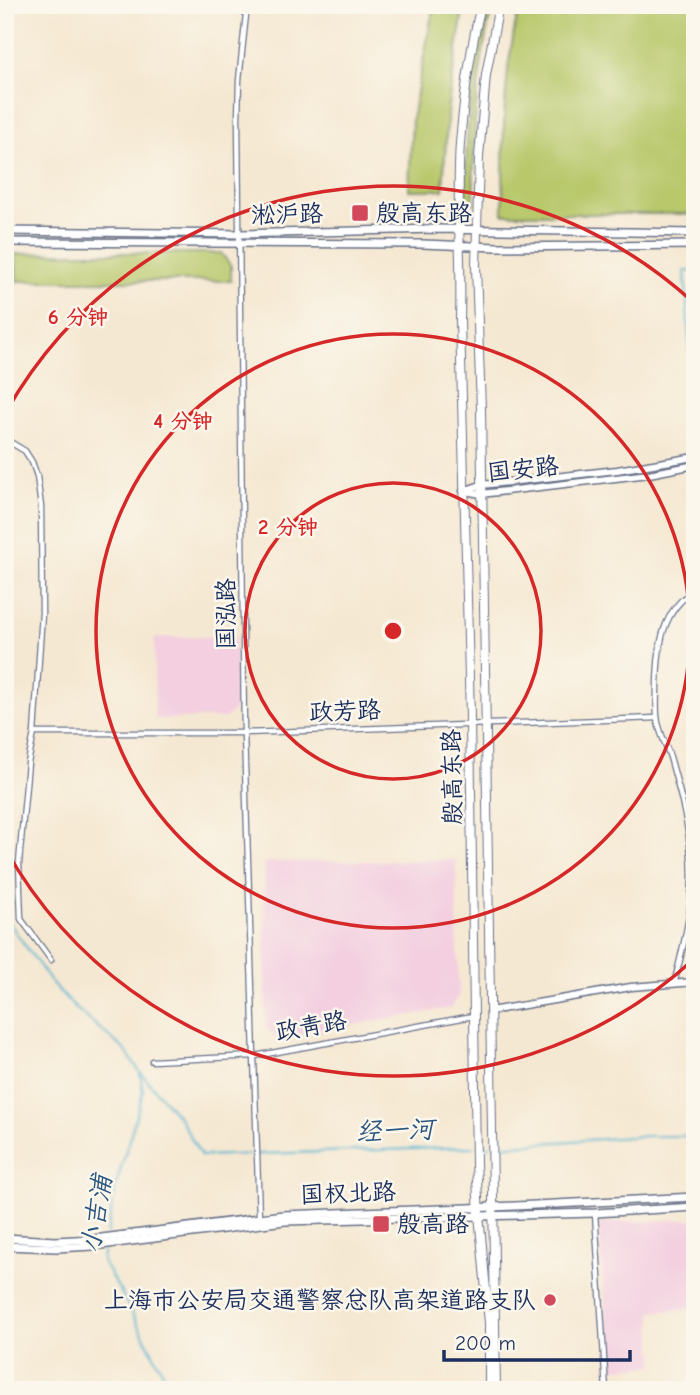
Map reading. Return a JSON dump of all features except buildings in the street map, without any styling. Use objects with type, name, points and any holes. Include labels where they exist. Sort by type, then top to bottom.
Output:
[{"type":"main road","name":"殷高东路","points":[[478,1211],[470,726],[463,491],[460,144],[467,75],[481,5]]},
{"type":"main road","name":"殷高东路","points":[[493,1211],[476,266],[482,103],[491,34],[499,5]]},
{"type":"main road","name":"淞沪路","points":[[5,231],[241,234],[460,230],[695,233]]},
{"type":"main road","name":"淞沪路","points":[[5,242],[695,245]]},
{"type":"main road","name":"国权北路","points":[[493,1211],[695,1197]]},
{"type":"main road","name":"国权北路","points":[[5,1246],[56,1248],[259,1219],[478,1211],[595,1213],[695,1208]]},
{"type":"main road","points":[[478,1211],[489,1323],[489,1390]]},
{"type":"main road","points":[[493,1211],[496,1390]]},
{"type":"main road","name":"国权北路","points":[[5,1238],[94,1242]]},
{"type":"street","name":"国泓路","points":[[247,5],[239,105],[244,733],[259,1219]]},
{"type":"street","points":[[8,440],[25,451],[32,462],[37,476],[41,507],[42,613],[34,733],[28,763],[19,863],[21,919],[51,960]]},
{"type":"street","name":"国安路","points":[[684,463],[695,457]]},
{"type":"street","name":"国安路","points":[[463,491],[617,470],[684,463],[695,465]]},
{"type":"street","points":[[674,984],[690,919],[691,858],[689,838],[670,757],[657,719],[658,658],[668,617],[682,597],[694,590]]},
{"type":"street","name":"政芳路","points":[[34,733],[244,733],[657,719]]},
{"type":"street","points":[[490,1011],[631,987],[695,982]]},
{"type":"street","name":"政青路","points":[[152,1061],[255,1056],[475,1016]]},
{"type":"street","points":[[595,1213],[606,1390]]},
{"type":"shaded area","points":[[235,636],[237,705],[231,713],[224,718],[155,719],[154,638]]},
{"type":"shaded area","points":[[456,860],[459,992],[451,1008],[285,1037],[276,1037],[269,1031],[266,1026],[264,862]]},
{"type":"shaded area","points":[[695,1219],[695,1308],[652,1312],[654,1365],[609,1369],[599,1223]]},
{"type":"green space","points":[[434,5],[464,5],[448,105],[443,190],[409,190],[412,118]]},
{"type":"green space","points":[[487,5],[493,5],[476,103],[474,203],[466,202],[468,128],[473,79]]},
{"type":"green space","points":[[520,5],[695,5],[695,214],[503,214],[507,83]]},
{"type":"green space","points":[[221,253],[231,266],[231,281],[17,281],[16,254]]},
{"type":"waterway","points":[[5,271],[5,277]]},
{"type":"waterway","points":[[695,271],[685,271],[695,442]]},
{"type":"waterway","name":"经一河","points":[[5,917],[51,982],[73,1006],[125,1050],[181,1120],[201,1156],[473,1147]]},
{"type":"waterway","name":"小吉浦","points":[[107,1234],[116,1185],[143,1092],[140,1073]]},
{"type":"waterway","name":"经一河","points":[[496,1146],[647,1136],[695,1136]]},
{"type":"waterway","name":"经一河","points":[[479,1147],[491,1146]]},
{"type":"waterway","name":"小吉浦","points":[[104,1246],[102,1261],[172,1390]]},
{"type":"place","name":"殷高东路","points":[[360,213]]},
{"type":"place","name":"殷高路","points":[[381,1224]]},
{"type":"place","name":"上海市公安局交通警察总队高架道路支队","points":[[550,1300]]}]
